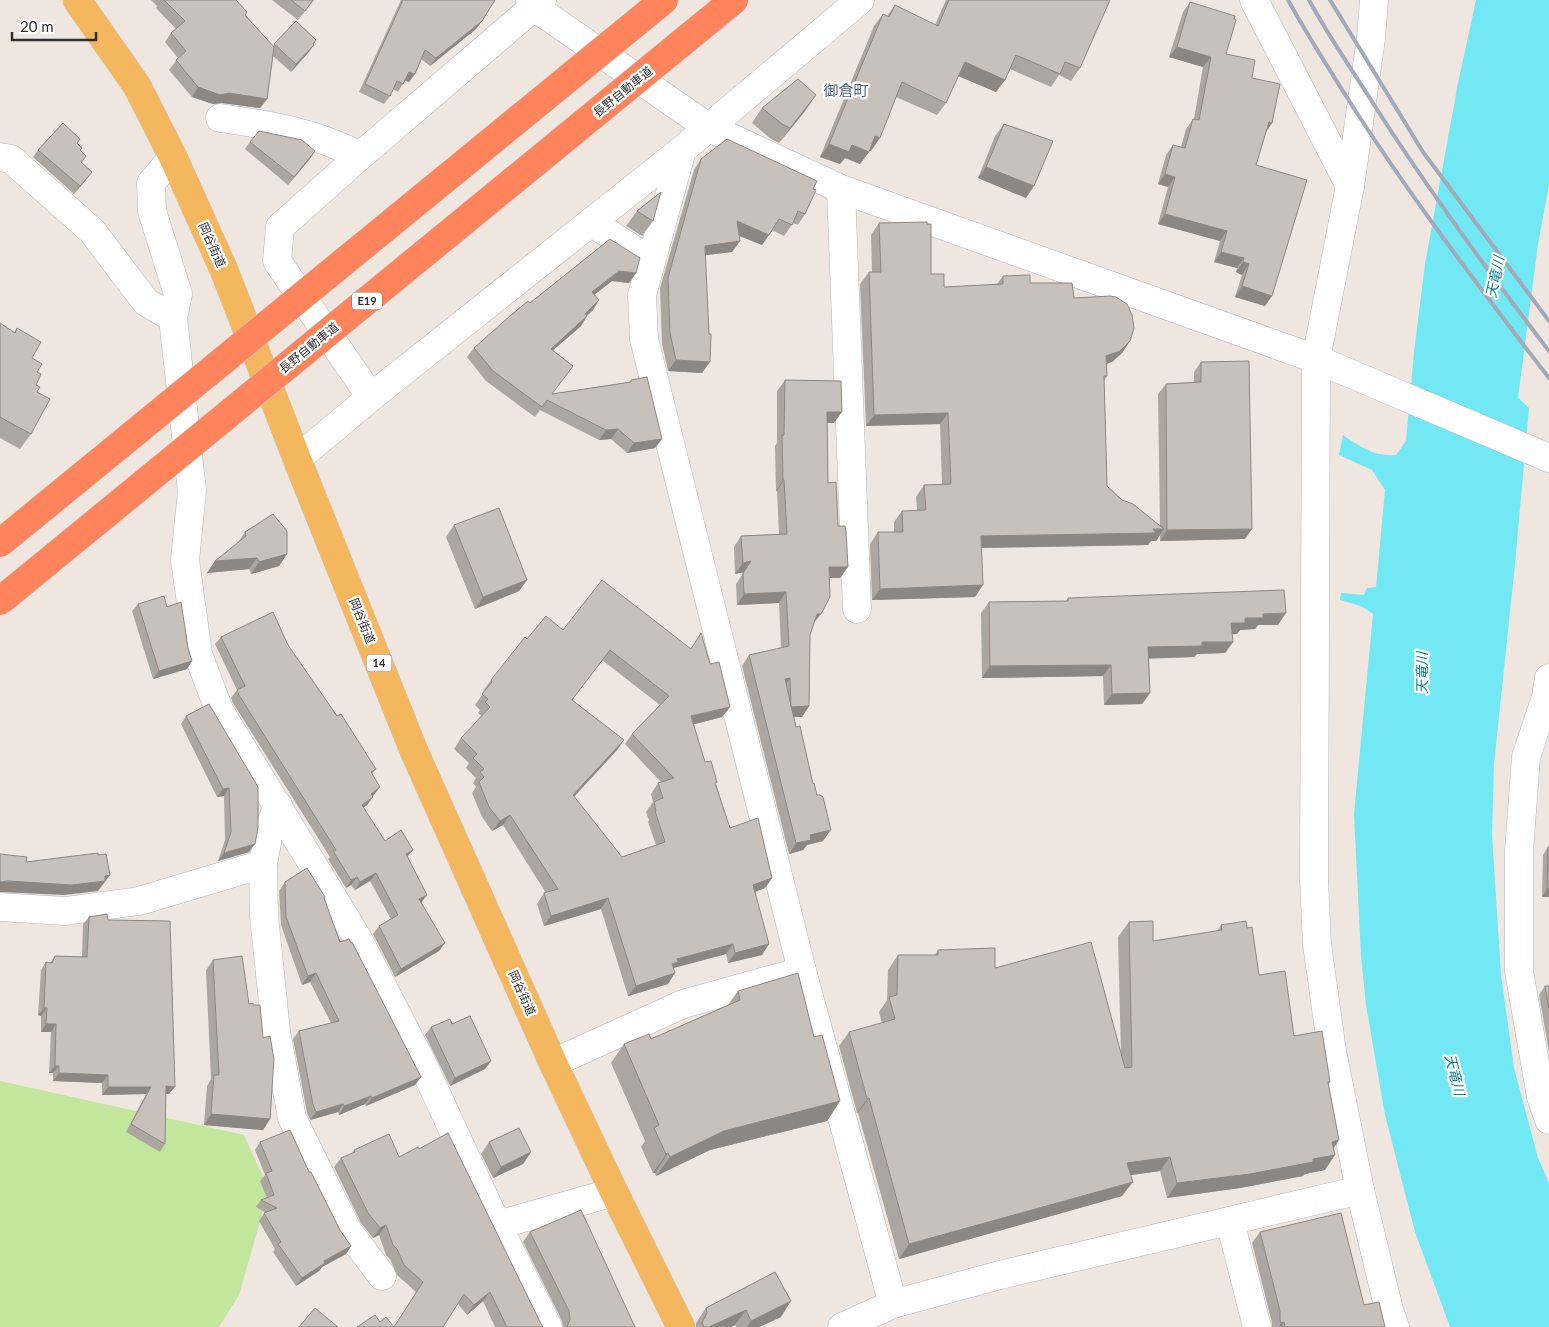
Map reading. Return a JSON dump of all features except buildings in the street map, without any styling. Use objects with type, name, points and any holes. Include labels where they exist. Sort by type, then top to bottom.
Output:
[{"type":"highway","points":[[0,543],[664,0]]},
{"type":"highway","name":"長野自動車道","points":[[0,601],[734,0]]},
{"type":"main road","name":"岡谷街道","points":[[77,0],[136,86],[173,157],[224,270],[297,459],[414,751],[553,1063],[681,1327]]},
{"type":"street","points":[[297,459],[371,397],[682,150],[860,0]]},
{"type":"street","points":[[1254,0],[1350,186]]},
{"type":"street","points":[[1374,0],[1371,38],[1350,186],[1316,359],[1314,879],[1317,944],[1332,1051],[1360,1190],[1389,1310],[1396,1327]]},
{"type":"street","points":[[371,397],[277,261],[280,227],[536,2],[708,127],[841,189],[1316,359],[1549,458]]},
{"type":"street","points":[[220,118],[277,126],[337,144],[360,156]]},
{"type":"street","points":[[682,150],[642,295],[644,338],[802,971],[893,1304]]},
{"type":"street","points":[[0,157],[11,159],[92,231],[146,302],[173,318]]},
{"type":"street","points":[[173,157],[151,182],[152,211],[178,294],[173,318],[192,491],[185,560],[198,654],[219,710],[358,939],[422,1063],[498,1226],[548,1327]]},
{"type":"street","points":[[841,189],[857,609]]},
{"type":"street","points":[[591,222],[651,261]]},
{"type":"street","points":[[1548,691],[1526,757],[1519,852],[1519,971],[1541,1098],[1549,1120]]},
{"type":"street","points":[[278,805],[270,826],[263,864],[264,916],[276,1031],[292,1118],[348,1231],[382,1276]]},
{"type":"street","points":[[0,907],[65,911],[139,901],[263,864]]},
{"type":"street","points":[[553,1063],[683,1004],[802,971]]},
{"type":"street","points":[[842,1327],[893,1304],[1000,1275],[1360,1190]]},
{"type":"street","points":[[498,1226],[614,1192]]},
{"type":"street","points":[[1230,1221],[1257,1327]]},
{"type":"green space","points":[[0,1081],[244,1135],[269,1190],[239,1295],[219,1327],[0,1327]]},
{"type":"water","name":"天竜川","points":[[1476,0],[1549,0],[1549,185],[1538,244],[1518,398],[1529,408],[1494,764],[1492,835],[1501,975],[1514,1068],[1538,1158],[1549,1183],[1549,1327],[1450,1327],[1415,1232],[1385,1115],[1366,1005],[1361,956],[1354,814],[1373,614],[1361,606],[1340,600],[1341,593],[1364,595],[1367,588],[1376,587],[1385,490],[1372,470],[1339,455],[1343,435],[1374,453],[1388,455],[1396,455],[1406,441],[1414,352],[1425,264],[1458,83]]},
{"type":"railway","points":[[1288,0],[1312,42],[1401,179],[1549,378]]},
{"type":"railway","points":[[1309,0],[1339,51],[1413,165],[1549,351]]},
{"type":"railway","points":[[1330,0],[1423,152],[1549,321]]},
{"type":"district","name":"御倉町","points":[[846,91]]}]
